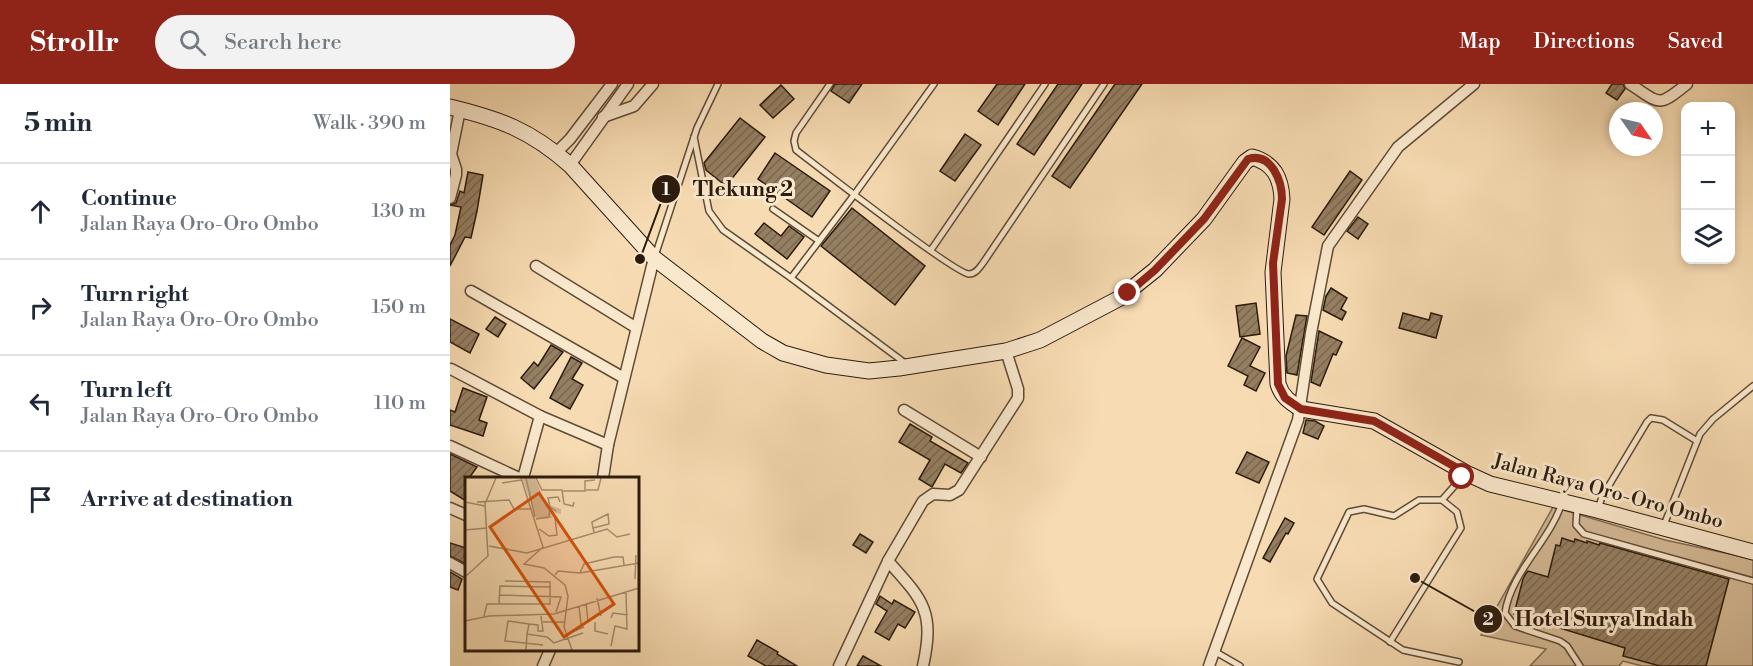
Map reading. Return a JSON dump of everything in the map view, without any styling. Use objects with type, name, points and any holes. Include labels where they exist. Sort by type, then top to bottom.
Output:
[{"type":"main road","points":[[455,109],[504,122],[530,135],[556,153],[570,165],[654,258],[762,341],[783,353],[826,365],[869,371],[1006,351],[1040,340],[1133,289],[1155,270],[1204,219],[1245,162],[1252,157],[1271,166],[1278,175],[1282,187],[1273,263],[1278,384],[1285,398],[1301,409]]},
{"type":"main road","name":"Jalan Raya Oro-Oro Ombo","points":[[1301,409],[1374,421],[1490,484],[1598,510],[1753,552]]},
{"type":"street","points":[[556,153],[570,139],[612,84]]},
{"type":"street","points":[[570,165],[628,84]]},
{"type":"street","points":[[603,117],[634,106],[653,84]]},
{"type":"street","points":[[1209,666],[1301,409],[1311,333],[1325,254],[1330,241],[1398,147],[1474,84]]},
{"type":"street","points":[[1630,84],[1659,101],[1666,101],[1687,84]]},
{"type":"street","points":[[450,198],[456,169],[451,154],[455,109]]},
{"type":"street","points":[[603,477],[635,327],[654,258]]},
{"type":"street","points":[[536,266],[635,327]]},
{"type":"street","points":[[471,291],[624,378]]},
{"type":"street","points":[[839,666],[888,561],[923,501],[933,495],[954,494],[959,490],[1018,398],[1018,389],[1006,351]]},
{"type":"street","points":[[451,369],[540,416],[608,446]]},
{"type":"street","points":[[904,410],[981,457]]},
{"type":"street","points":[[521,477],[540,416]]},
{"type":"street","points":[[450,446],[519,477]]},
{"type":"street","points":[[450,508],[465,515]]},
{"type":"street","points":[[888,561],[914,590],[928,619],[928,646],[923,666]]},
{"type":"street","points":[[450,563],[465,571]]},
{"type":"street","points":[[543,666],[550,651]]},
{"type":"lane","points":[[654,258],[694,137],[718,84]]},
{"type":"lane","points":[[830,84],[796,133],[794,141],[796,150],[931,250],[964,273],[971,274],[977,271],[1104,84]]},
{"type":"lane","points":[[790,278],[854,195],[934,84]]},
{"type":"lane","points":[[931,250],[1045,84]]},
{"type":"lane","points":[[694,137],[709,211],[715,222],[909,366]]},
{"type":"lane","points":[[773,209],[819,241]]},
{"type":"lane","points":[[1663,529],[1697,441],[1713,419],[1753,386]]},
{"type":"lane","points":[[1598,510],[1602,497],[1651,418],[1656,417],[1663,420],[1697,441]]},
{"type":"lane","points":[[1442,500],[1466,473]]},
{"type":"lane","points":[[1390,642],[1461,528],[1457,512],[1442,500],[1419,500],[1394,516],[1364,509],[1349,512],[1317,579],[1332,603],[1390,642],[1402,650],[1459,662]]},
{"type":"lane","points":[[1570,503],[1576,525],[1584,534],[1753,580]]},
{"type":"lane","points":[[1570,503],[1526,564],[1507,601],[1505,613],[1515,626],[1560,641],[1567,646],[1580,666]]},
{"type":"lane","points":[[1214,651],[1240,666]]},
{"type":"shaded area","points":[[1553,507],[1665,540],[1753,559],[1753,666],[1642,666],[1623,661],[1619,666],[1530,666],[1546,649],[1481,635]]},
{"type":"building","points":[[835,84],[862,84],[849,103],[831,91]]},
{"type":"building","points":[[997,84],[1025,84],[998,125],[978,111]]},
{"type":"building","points":[[1058,84],[1082,84],[1034,155],[1017,144]]},
{"type":"building","points":[[1115,84],[1142,84],[1070,188],[1052,176]]},
{"type":"building","points":[[1612,84],[1623,84],[1625,89],[1617,100],[1606,93]]},
{"type":"building","points":[[781,85],[794,99],[773,118],[760,105]]},
{"type":"building","points":[[740,118],[765,137],[726,186],[706,170],[704,163]]},
{"type":"building","points":[[965,134],[981,145],[955,181],[940,171]]},
{"type":"building","points":[[775,153],[830,191],[812,217],[758,179]]},
{"type":"building","points":[[1350,171],[1362,180],[1324,235],[1312,227]]},
{"type":"building","points":[[468,172],[483,175],[477,211],[471,238],[465,237],[450,266],[450,245],[455,235],[461,207],[450,205],[456,203],[460,191],[464,193]]},
{"type":"building","points":[[852,208],[925,266],[895,305],[821,246]]},
{"type":"building","points":[[1358,217],[1368,224],[1358,239],[1347,231]]},
{"type":"building","points":[[764,223],[781,236],[789,226],[804,237],[787,259],[755,234]]},
{"type":"building","points":[[1331,288],[1347,298],[1341,309],[1346,312],[1342,320],[1323,310],[1326,296]]},
{"type":"building","points":[[1256,303],[1260,334],[1240,337],[1236,306]]},
{"type":"building","points":[[1403,313],[1429,320],[1431,313],[1442,316],[1436,338],[1399,328]]},
{"type":"building","points":[[1296,315],[1307,316],[1297,375],[1287,373],[1286,356]]},
{"type":"building","points":[[495,317],[506,324],[498,337],[486,329]]},
{"type":"building","points":[[450,319],[479,334],[470,353],[450,342]]},
{"type":"building","points":[[1319,331],[1342,342],[1336,355],[1333,354],[1320,386],[1311,382]]},
{"type":"building","points":[[1242,338],[1260,347],[1250,366],[1265,373],[1256,391],[1244,385],[1248,376],[1228,366]]},
{"type":"building","points":[[551,345],[563,352],[534,389],[521,378],[534,362],[538,366]]},
{"type":"building","points":[[571,357],[582,363],[572,379],[583,385],[570,409],[550,398]]},
{"type":"building","points":[[463,388],[487,397],[479,420],[487,423],[483,436],[450,425],[450,410],[455,412]]},
{"type":"building","points":[[1306,420],[1315,421],[1324,426],[1318,439],[1303,433]]},
{"type":"building","points":[[910,424],[932,437],[930,441],[968,463],[961,473],[945,464],[932,487],[919,479],[930,460],[899,442]]},
{"type":"building","points":[[1247,452],[1269,462],[1259,483],[1236,473]]},
{"type":"building","points":[[450,454],[477,467],[470,477],[465,477],[465,500],[450,491]]},
{"type":"building","points":[[1285,518],[1294,523],[1270,562],[1263,558]]},
{"type":"building","points":[[860,534],[873,542],[866,553],[853,545]]},
{"type":"building","points":[[1562,538],[1574,542],[1575,539],[1599,545],[1600,543],[1729,579],[1706,666],[1660,666],[1623,656],[1625,648],[1514,614],[1526,573],[1528,571],[1548,577],[1556,545],[1560,546]]},
{"type":"building","points":[[450,543],[465,548],[465,564],[450,556]]},
{"type":"building","points":[[450,572],[462,579],[458,590],[450,587]]},
{"type":"building","points":[[880,596],[892,604],[894,600],[915,612],[905,628],[898,624],[889,640],[875,632],[887,611],[876,604]]},
{"type":"building","points":[[757,640],[797,666],[766,666],[748,656]]},
{"type":"building","points":[[863,656],[881,666],[857,666]]},
{"type":"place","name":"Tlekung 2","points":[[640,259]]},
{"type":"place","name":"Hotel Surya Indah","points":[[1415,578]]},
{"type":"route","points":[[1128,293],[1155,270],[1204,219],[1245,162],[1252,157],[1257,158],[1271,166],[1278,175],[1282,187],[1273,263],[1280,391],[1285,398],[1301,409],[1364,418],[1383,425],[1466,473],[1462,477]]}]
